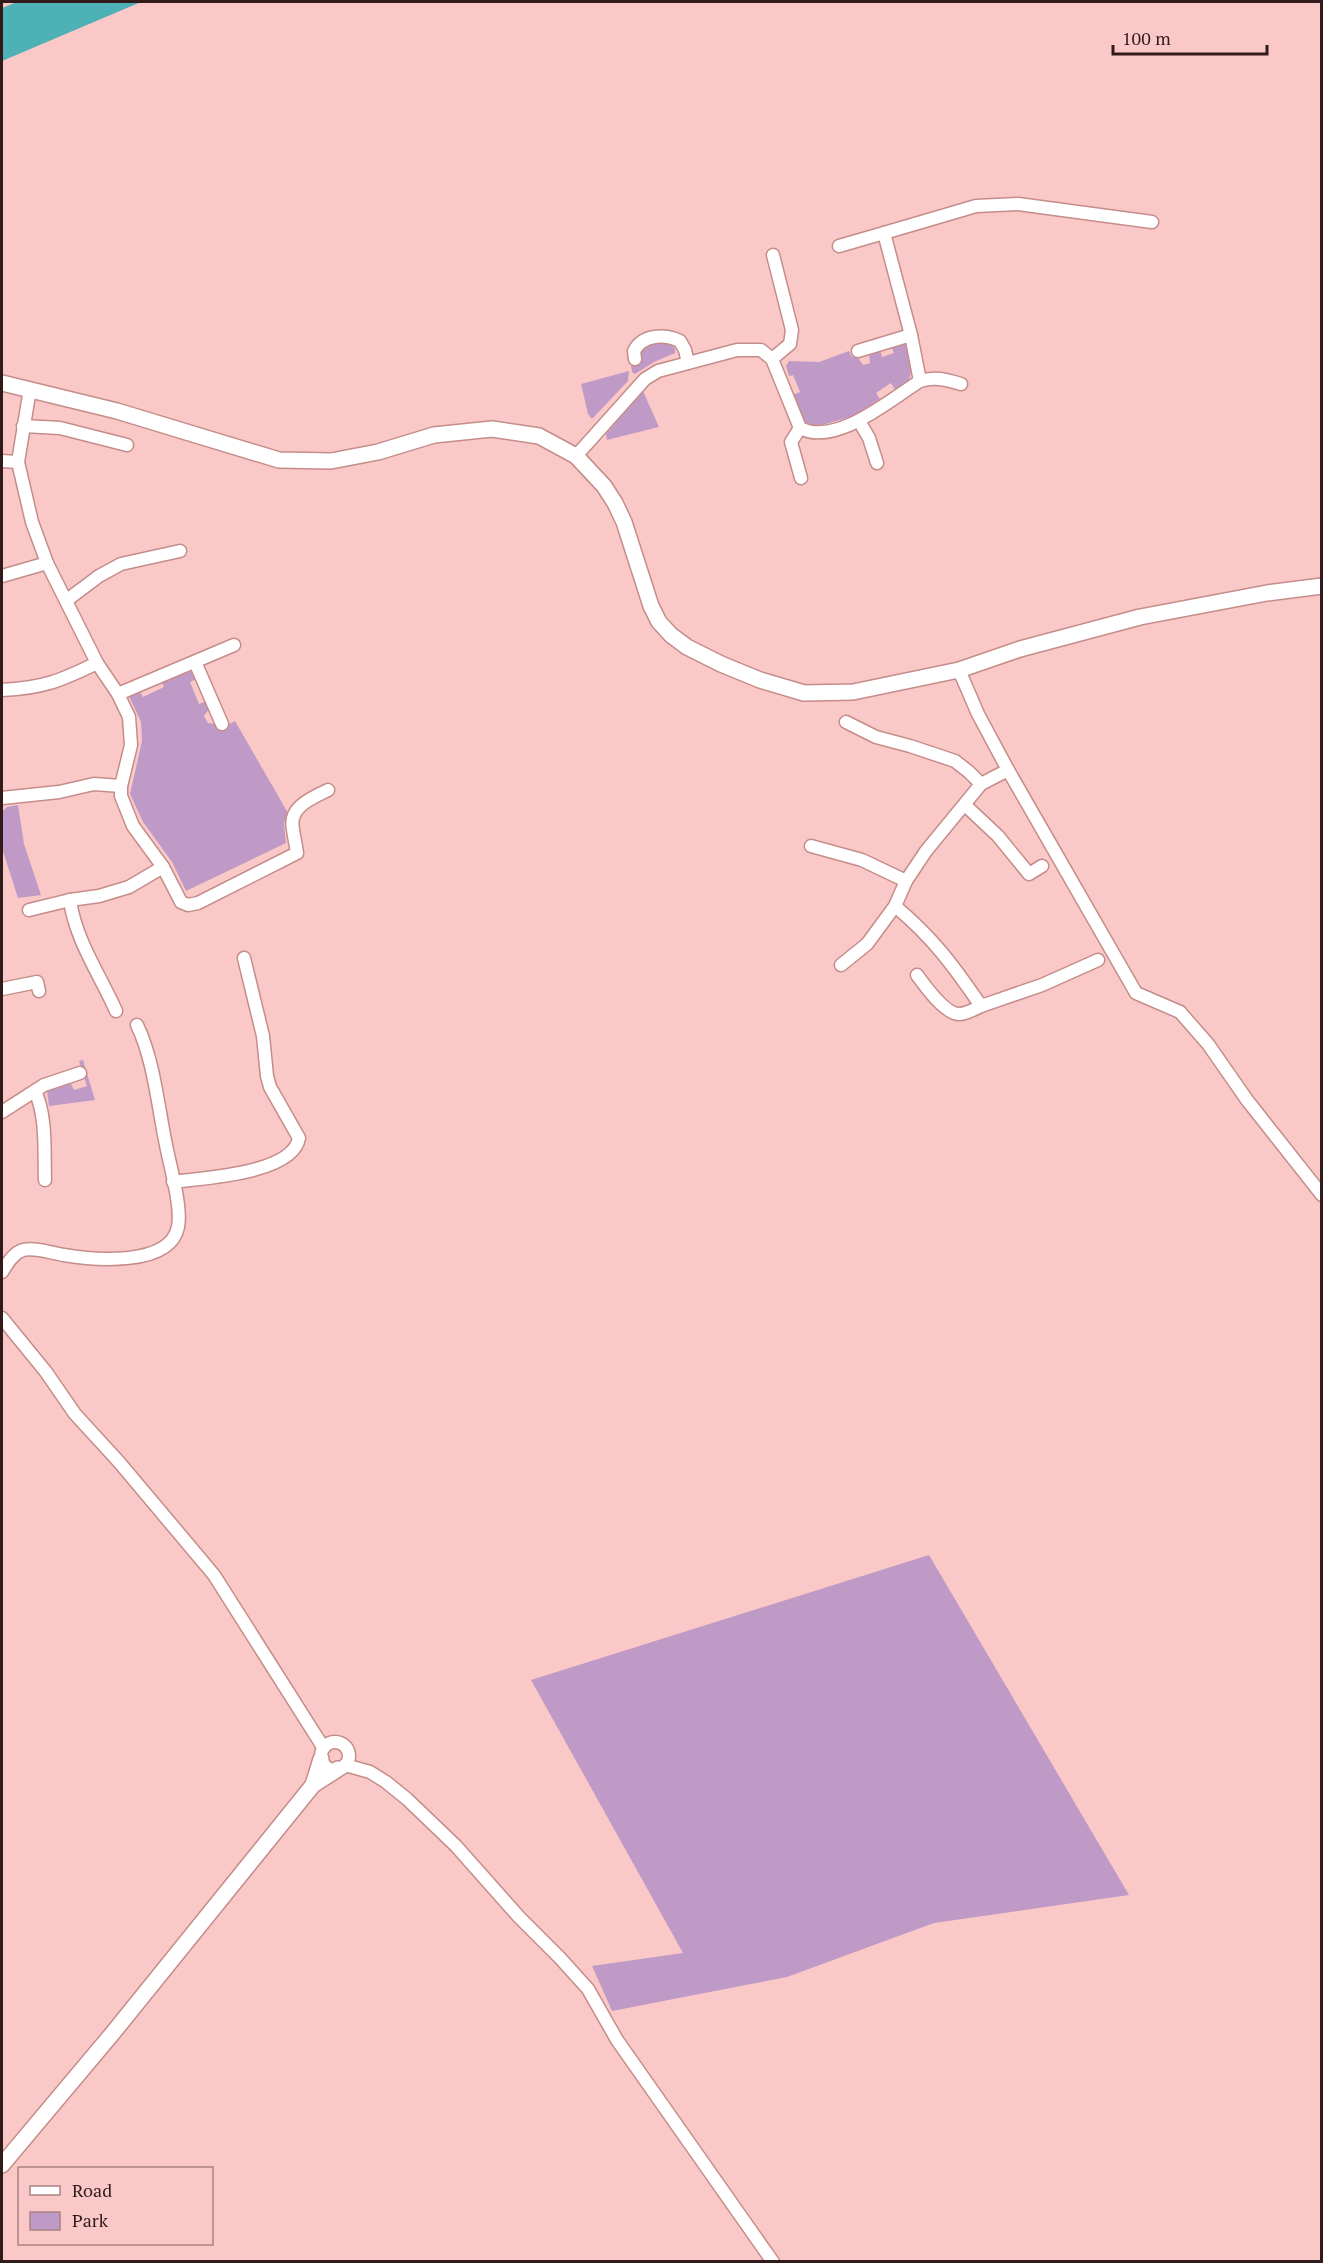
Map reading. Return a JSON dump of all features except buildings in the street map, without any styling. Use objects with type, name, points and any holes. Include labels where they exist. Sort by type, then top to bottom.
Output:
[{"type":"street","points":[[839,246],[976,206],[987,205],[1018,204],[1152,222]]},
{"type":"street","points":[[884,233],[911,335],[920,381]]},
{"type":"street","points":[[772,359],[790,345],[792,330],[773,255]]},
{"type":"street","points":[[858,351],[911,335]]},
{"type":"street","points":[[635,359],[634,351],[641,342],[664,336],[680,341],[688,363]]},
{"type":"street","points":[[576,456],[645,379],[658,371],[737,350],[761,350],[772,359],[800,428],[807,432],[837,430],[860,422],[920,381],[929,378],[962,384]]},
{"type":"street","points":[[2,383],[117,411],[279,460],[331,461],[378,452],[434,435],[492,429],[515,430],[539,436],[576,456],[615,502],[624,522],[644,588],[660,622],[671,635],[687,647],[760,680],[804,693],[853,692],[959,670],[1020,649],[1140,616],[1268,593],[1322,586]]},
{"type":"street","points":[[30,389],[18,462],[32,522],[47,563],[97,663],[118,694],[129,717],[131,745],[121,786],[121,796],[133,825],[163,867],[181,902],[188,905],[198,903],[297,854],[292,828],[293,815],[305,801],[328,790]]},
{"type":"street","points":[[860,422],[869,438],[877,463]]},
{"type":"street","points":[[23,426],[60,428],[127,445]]},
{"type":"street","points":[[800,428],[791,442],[801,478]]},
{"type":"street","points":[[2,461],[18,462]]},
{"type":"street","points":[[67,600],[99,576],[121,564],[180,551]]},
{"type":"street","points":[[2,576],[47,563]]},
{"type":"street","points":[[118,694],[234,645]]},
{"type":"street","points":[[195,662],[222,724]]},
{"type":"street","points":[[2,690],[31,689],[61,681],[97,663]]},
{"type":"street","points":[[959,670],[978,714],[1008,770],[1136,993],[1180,1012],[1208,1044],[1247,1100],[1322,1195]]},
{"type":"street","points":[[846,722],[876,737],[955,761],[981,784]]},
{"type":"street","points":[[841,965],[867,944],[895,906],[906,881],[926,851],[981,784],[1008,770]]},
{"type":"street","points":[[2,798],[59,792],[94,784],[121,786]]},
{"type":"street","points":[[965,805],[998,836],[1029,873],[1042,866]]},
{"type":"street","points":[[811,846],[862,860],[906,881]]},
{"type":"street","points":[[29,910],[99,896],[129,886],[163,867]]},
{"type":"street","points":[[70,900],[72,914],[85,948],[116,1011]]},
{"type":"street","points":[[895,906],[923,930],[947,956],[981,1006]]},
{"type":"street","points":[[173,1182],[261,1169],[279,1161],[298,1144],[299,1138],[270,1087],[263,1036],[244,958]]},
{"type":"street","points":[[917,975],[939,1003],[958,1014],[1042,985],[1098,960]]},
{"type":"street","points":[[2,990],[37,982],[39,991]]},
{"type":"street","points":[[2,1271],[13,1256],[26,1249],[107,1259],[135,1258],[168,1245],[178,1226],[173,1182],[146,1051],[137,1025]]},
{"type":"street","points":[[2,1112],[44,1085],[80,1073]]},
{"type":"street","points":[[35,1091],[44,1135],[45,1180]]},
{"type":"street","points":[[2,1318],[46,1372],[75,1414],[119,1462],[214,1575],[249,1627],[322,1753],[326,1767],[342,1767],[370,1772],[407,1799],[456,1846],[519,1917],[588,1989],[617,2040],[773,2262]]},
{"type":"street","points":[[2,2165],[112,2034],[314,1785],[342,1767],[348,1752],[343,1745],[331,1742],[322,1753],[314,1785]]},
{"type":"green space","points":[[668,341],[675,348],[675,353],[635,374],[632,372],[631,366],[641,363],[638,350],[643,345]]},
{"type":"green space","points":[[904,343],[911,361],[909,380],[895,390],[891,383],[876,393],[880,399],[853,416],[812,428],[803,420],[792,395],[800,392],[793,375],[789,376],[786,366],[789,361],[819,362],[849,351],[852,357],[857,356],[863,365],[870,363],[869,353],[880,349],[882,357],[894,353],[891,346]]},
{"type":"green space","points":[[629,371],[628,381],[591,418],[581,384]]},
{"type":"green space","points":[[643,391],[659,427],[607,440],[606,434]]},
{"type":"green space","points":[[184,672],[192,672],[197,679],[190,682],[199,704],[207,701],[209,709],[204,716],[208,723],[216,724],[220,729],[235,721],[288,813],[284,823],[286,843],[186,891],[172,862],[143,822],[130,794],[142,741],[141,722],[129,696],[139,690],[143,697],[164,687],[161,680]]},
{"type":"green space","points":[[18,805],[24,844],[41,895],[18,898],[2,848],[2,812],[7,807]]},
{"type":"green space","points":[[83,1060],[95,1100],[49,1106],[47,1090],[65,1082],[71,1084],[74,1090],[87,1086],[79,1061]]},
{"type":"green space","points":[[929,1555],[1129,1895],[934,1923],[787,1977],[612,2011],[592,1966],[683,1953],[531,1680]]},
{"type":"water","points":[[17,2],[141,2],[2,61],[2,8]]}]
